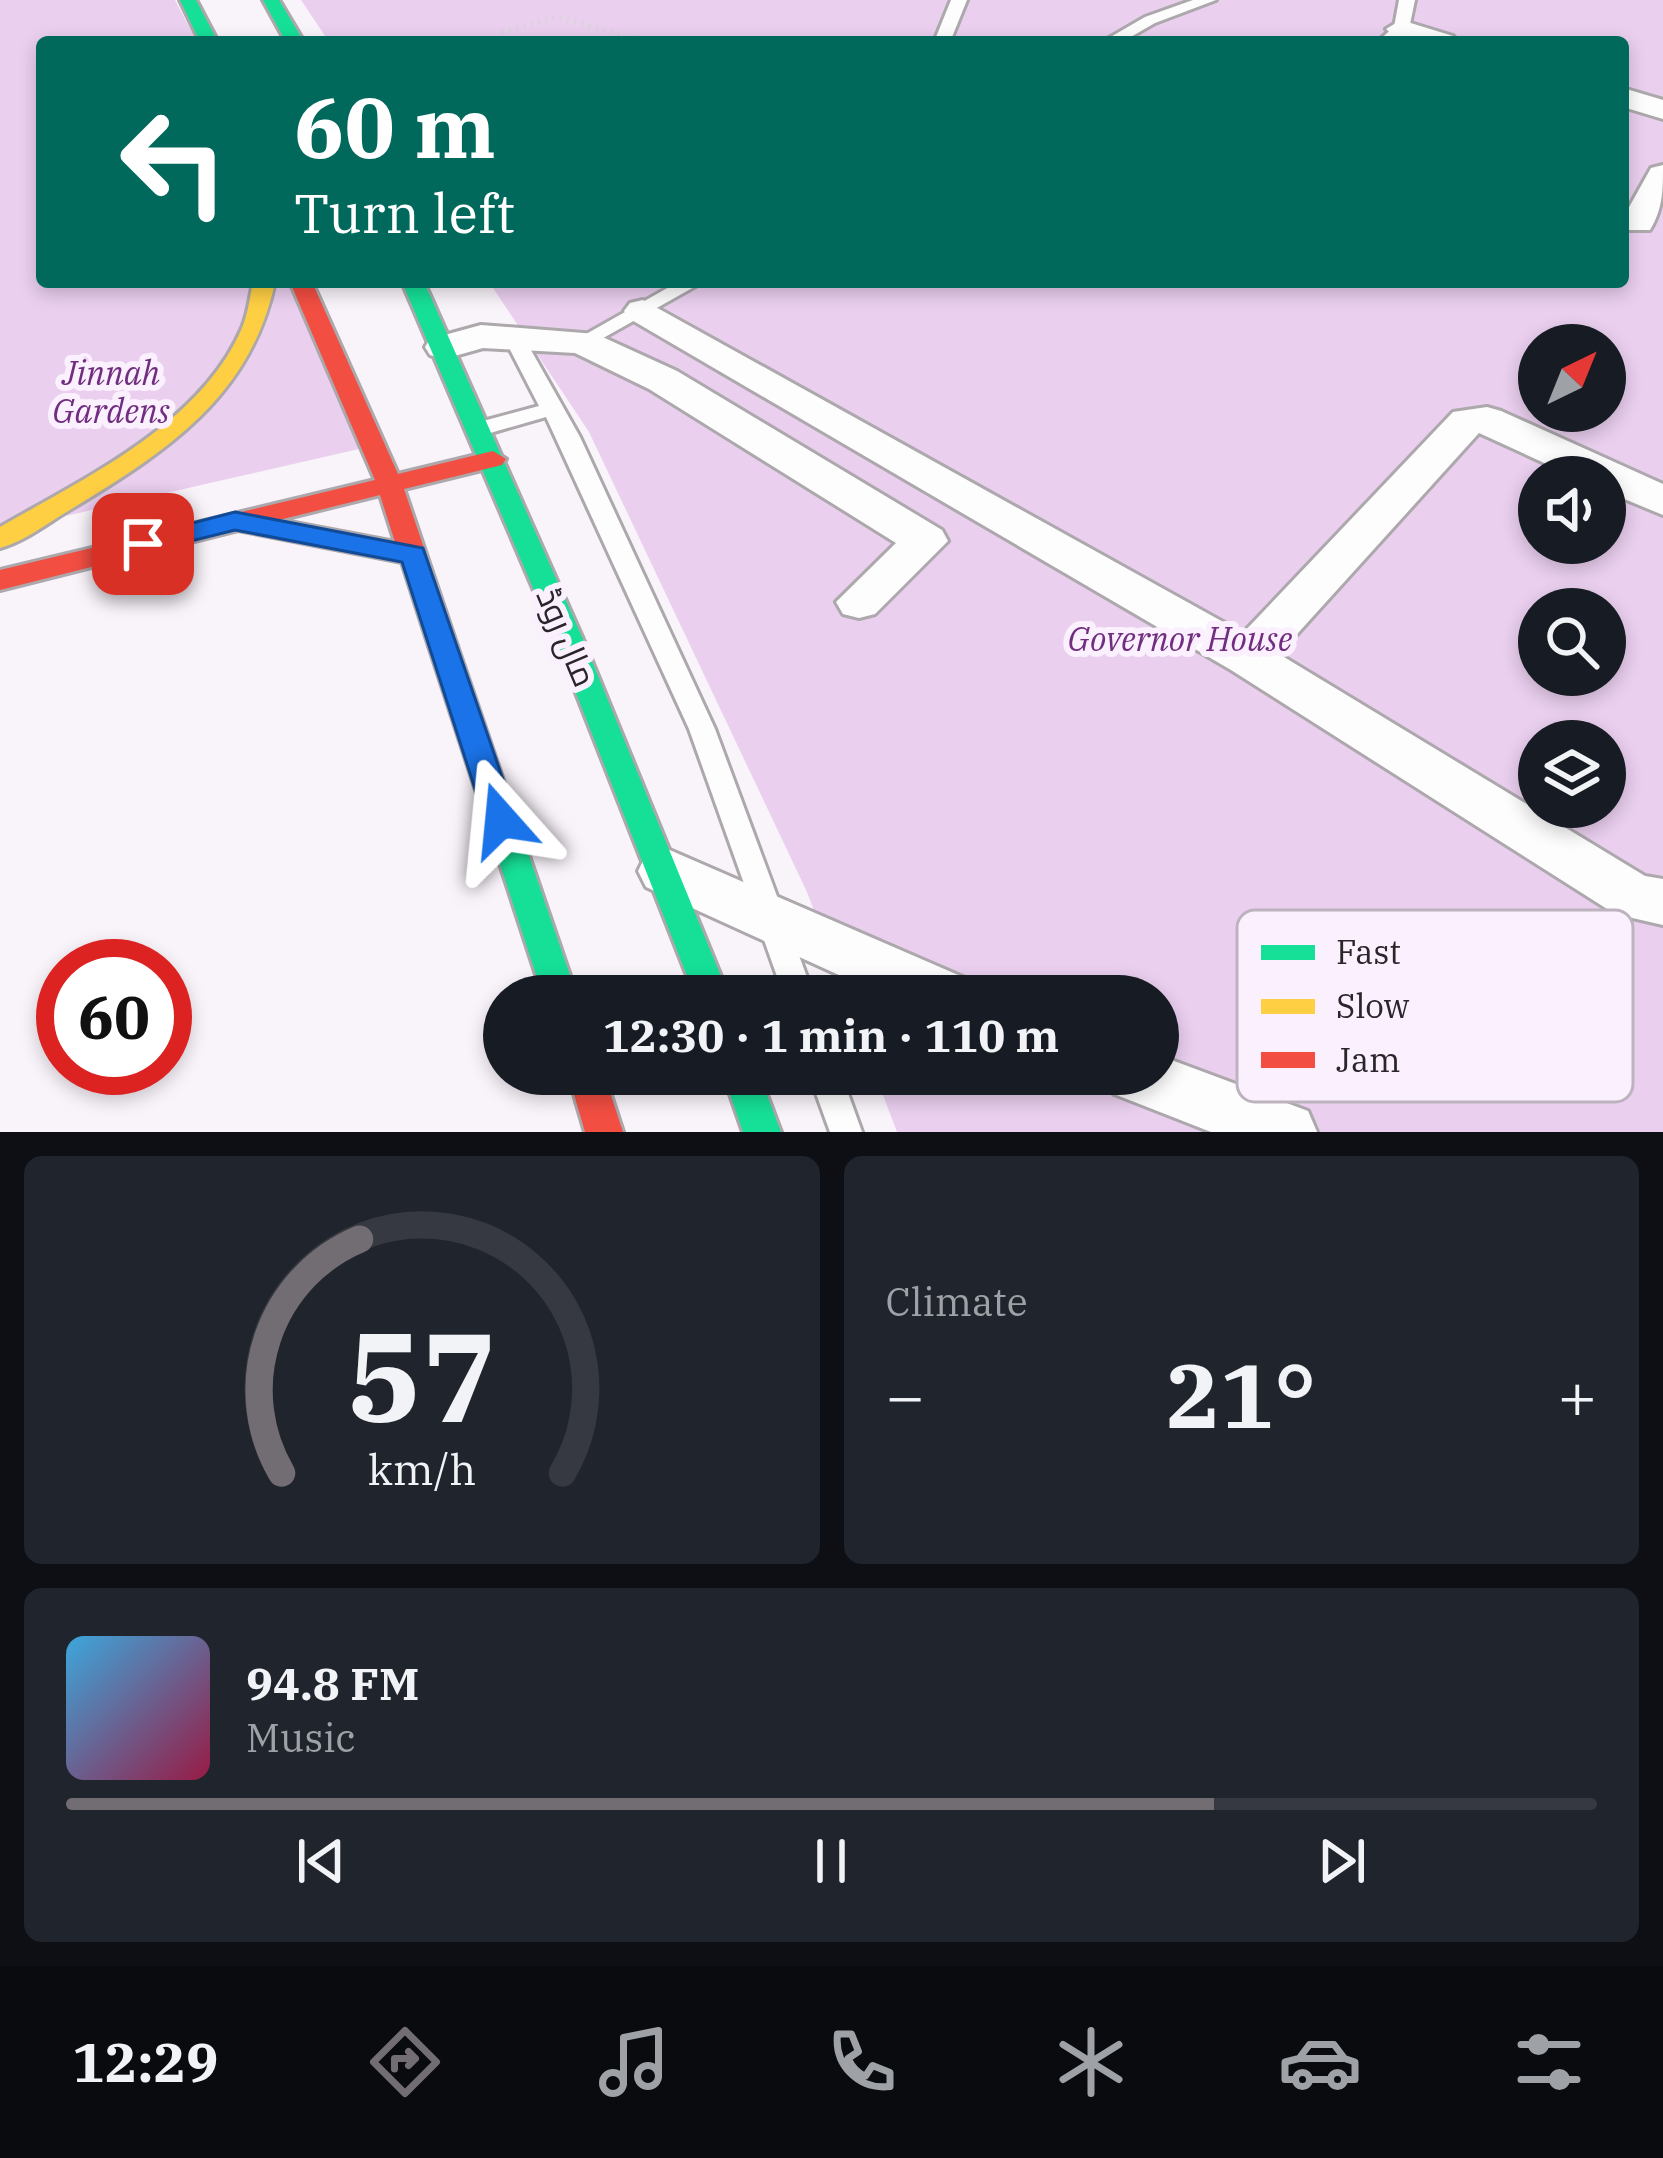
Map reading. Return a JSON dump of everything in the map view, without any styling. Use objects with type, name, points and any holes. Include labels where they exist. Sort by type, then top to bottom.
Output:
[{"type":"main road","points":[[188,0],[206,36]]},
{"type":"main road","points":[[272,0],[292,36]]},
{"type":"main road","points":[[0,542],[169,430],[231,367],[260,324],[263,288]]},
{"type":"main road","points":[[303,288],[364,459],[389,483],[553,975]]},
{"type":"main road","name":"مال روڈ","points":[[415,288],[444,347],[469,432],[493,458],[704,975]]},
{"type":"main road","points":[[364,459],[412,447]]},
{"type":"main road","points":[[0,580],[493,458]]},
{"type":"main road","points":[[235,521],[413,555]]},
{"type":"main road","points":[[0,542],[88,524]]},
{"type":"main road","points":[[593,1095],[604,1132]]},
{"type":"main road","points":[[749,1095],[762,1132]]},
{"type":"street","points":[[1398,24],[1428,36]]},
{"type":"street","points":[[1629,99],[1663,110]]},
{"type":"street","points":[[1638,223],[1663,175]]},
{"type":"street","points":[[643,311],[1248,658],[1634,898],[1663,902]]},
{"type":"street","points":[[444,347],[481,336],[581,342],[663,380],[926,541],[859,602]]},
{"type":"street","points":[[1248,658],[1467,421],[1487,420],[1663,501]]},
{"type":"street","points":[[665,871],[898,975]]},
{"type":"street","points":[[1179,1091],[1286,1132]]},
{"type":"lane","points":[[944,36],[959,0]]},
{"type":"lane","points":[[1121,36],[1150,20],[1208,0]]},
{"type":"lane","points":[[581,342],[683,288]]},
{"type":"lane","points":[[513,336],[569,437],[702,729],[792,975]]},
{"type":"lane","points":[[469,432],[551,409]]},
{"type":"lane","points":[[833,1095],[846,1132]]},
{"type":"path","points":[[502,32],[557,17],[626,36]]},
{"type":"green space","name":"Jinnah Gardens","points":[[0,0],[175,0],[194,36],[36,36],[36,288],[294,288],[359,449],[0,531]]},
{"type":"green space","name":"Governor House","points":[[301,0],[1663,0],[1663,1132],[897,1132],[883,1095],[1179,1095],[1179,975],[838,975],[807,892],[589,432],[493,288],[1629,288],[1629,36],[325,36]]},
{"type":"traffic: fast","points":[[188,0],[206,36]]},
{"type":"traffic: fast","points":[[271,0],[292,36]]},
{"type":"traffic: fast","points":[[416,288],[568,637],[704,975]]},
{"type":"traffic: fast","points":[[443,646],[553,975]]},
{"type":"traffic: fast","points":[[749,1095],[762,1132]]},
{"type":"traffic: slow","points":[[0,539],[122,465],[202,402],[233,365],[255,325],[263,288]]},
{"type":"traffic: jam","points":[[304,288],[389,483],[443,646]]},
{"type":"traffic: jam","points":[[0,580],[493,459]]},
{"type":"traffic: jam","points":[[235,521],[413,555]]},
{"type":"traffic: jam","points":[[593,1095],[604,1132]]},
{"type":"route","points":[[143,544],[235,521],[413,555],[501,820]]}]
